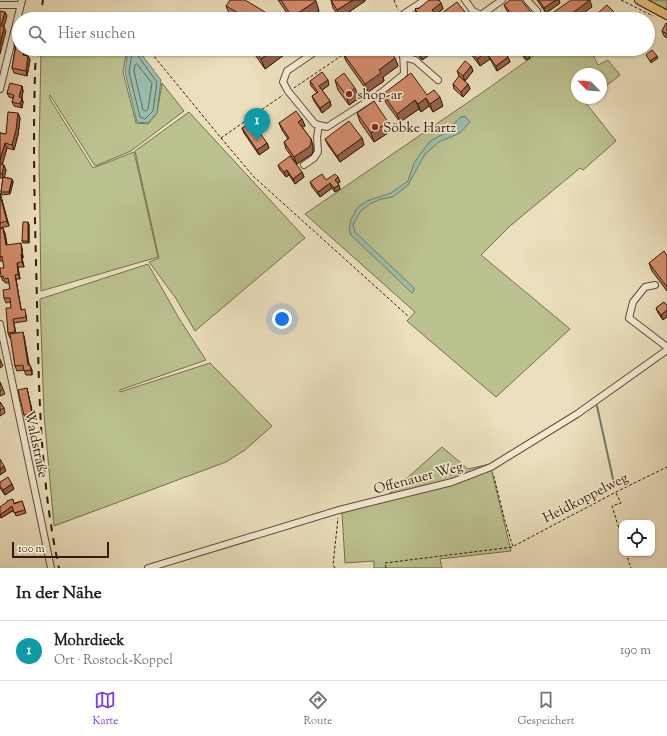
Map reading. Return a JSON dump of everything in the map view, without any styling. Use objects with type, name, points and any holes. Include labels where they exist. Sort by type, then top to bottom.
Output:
[{"type":"main road","points":[[639,0],[667,15]]},
{"type":"street","points":[[408,12],[425,0]]},
{"type":"street","points":[[465,0],[475,12]]},
{"type":"street","points":[[486,12],[502,0]]},
{"type":"street","points":[[528,0],[537,11]]},
{"type":"street","points":[[0,5],[21,3]]},
{"type":"street","points":[[0,89],[12,40]]},
{"type":"street","points":[[309,56],[287,71],[283,82],[288,91],[315,124],[327,127],[382,92],[404,74],[403,57],[415,60],[438,80]]},
{"type":"street","points":[[304,165],[314,158],[318,152],[317,137],[319,125]]},
{"type":"street","points":[[655,285],[645,287],[633,302],[629,318],[667,348]]},
{"type":"street","name":"Waldstraße","points":[[0,324],[51,568]]},
{"type":"street","name":"Offenauer Weg","points":[[148,568],[339,510],[452,482],[491,467],[577,414],[667,348]]},
{"type":"path","points":[[394,0],[397,12]]},
{"type":"path","points":[[154,56],[254,177],[408,316]]},
{"type":"path","points":[[221,138],[340,56]]},
{"type":"path","points":[[491,467],[513,547]]},
{"type":"path","name":"Heidkoppelweg","points":[[386,568],[385,563],[513,547],[616,492],[667,467]]},
{"type":"path","points":[[616,492],[620,503],[612,506],[619,528]]},
{"type":"path","points":[[335,568],[333,565],[339,510]]},
{"type":"path","points":[[627,556],[631,568]]},
{"type":"shaded area","points":[[646,0],[667,0],[667,11]]},
{"type":"shaded area","points":[[41,56],[126,56],[123,72],[136,123],[148,124],[157,113],[162,83],[184,111],[131,151],[95,166],[50,95],[50,99],[93,168],[134,152],[158,257],[41,291],[39,152]]},
{"type":"shaded area","points":[[533,56],[594,56],[598,65],[608,60],[620,75],[607,85],[607,68],[571,68],[571,104],[587,104],[616,141],[583,170],[580,168],[510,226],[481,255],[570,329],[496,397],[407,321],[415,312],[305,214]]},
{"type":"shaded area","points":[[189,112],[305,238],[195,331],[175,297],[149,262],[159,258],[135,151]]},
{"type":"shaded area","points":[[148,264],[180,320],[206,360],[120,390],[120,392],[210,363],[272,426],[245,450],[226,462],[54,526],[44,414],[40,299]]},
{"type":"shaded area","points":[[442,447],[468,469],[490,464],[511,551],[440,559],[442,568],[374,568],[374,561],[345,563],[342,513],[389,494]]},
{"type":"water","points":[[127,56],[143,56],[161,80],[157,113],[148,123],[137,122],[125,72]]},
{"type":"water","points":[[465,116],[470,122],[460,133],[439,142],[425,154],[408,185],[393,197],[381,199],[370,204],[362,210],[353,225],[355,232],[414,288],[412,293],[351,235],[349,230],[351,219],[358,207],[367,201],[391,193],[408,181],[414,163],[430,141],[443,134],[461,117]]},
{"type":"building","points":[[230,0],[245,0],[265,12],[237,12],[226,6]]},
{"type":"building","points":[[281,0],[316,1],[300,12],[289,12]]},
{"type":"building","points":[[331,0],[353,0],[337,10]]},
{"type":"building","points":[[429,0],[439,0],[441,3],[432,10],[434,12],[417,12],[415,9],[418,9]]},
{"type":"building","points":[[510,0],[521,0],[531,12],[510,12],[504,5]]},
{"type":"building","points":[[539,0],[556,0],[544,8]]},
{"type":"building","points":[[571,0],[590,0],[574,12],[554,12]]},
{"type":"building","points":[[457,2],[465,12],[443,12]]},
{"type":"building","points":[[607,5],[614,12],[599,12]]},
{"type":"building","points":[[0,11],[5,12],[1,26],[4,27],[0,45]]},
{"type":"building","points":[[666,23],[667,24],[667,34],[662,31]]},
{"type":"building","points":[[655,54],[657,56],[650,61],[647,56],[655,56]]},
{"type":"building","points":[[14,56],[28,56],[26,71],[12,68]]},
{"type":"building","points":[[345,56],[393,56],[395,58],[379,70],[381,73],[365,84]]},
{"type":"building","points":[[489,56],[507,56],[508,57],[496,66]]},
{"type":"building","points":[[465,61],[471,66],[463,76],[457,71]]},
{"type":"building","points":[[322,72],[328,80],[319,86],[330,101],[320,108],[312,96],[318,92],[310,81]]},
{"type":"building","points":[[344,73],[355,88],[346,95],[335,80]]},
{"type":"building","points":[[411,73],[427,95],[434,90],[440,97],[430,104],[426,98],[418,104],[415,100],[397,114],[383,94]]},
{"type":"building","points":[[459,76],[468,84],[461,92],[453,84]]},
{"type":"building","points":[[10,83],[22,86],[19,97],[22,98],[20,104],[12,102],[14,95],[7,93]]},
{"type":"building","points":[[374,101],[388,122],[371,133],[357,113]]},
{"type":"building","points":[[296,111],[302,119],[298,122],[311,139],[311,144],[294,157],[284,142],[289,138],[279,123]]},
{"type":"building","points":[[8,112],[18,113],[16,130],[12,145],[5,143],[0,160],[0,133],[6,134]]},
{"type":"building","points":[[349,121],[362,138],[337,156],[325,139]]},
{"type":"building","points":[[252,122],[267,143],[257,150],[242,128]]},
{"type":"building","points":[[290,156],[302,172],[293,179],[287,170],[284,172],[278,165]]},
{"type":"building","points":[[0,164],[4,165],[2,174],[0,173]]},
{"type":"building","points":[[322,174],[326,180],[335,174],[338,177],[335,180],[339,185],[334,188],[330,183],[318,192],[310,182]]},
{"type":"building","points":[[3,177],[12,179],[9,192],[1,192]]},
{"type":"building","points":[[0,195],[7,221],[0,223]]},
{"type":"building","points":[[23,222],[28,222],[28,241],[22,241]]},
{"type":"building","points":[[3,228],[6,245],[21,243],[22,262],[17,263],[18,274],[15,275],[21,310],[25,309],[26,317],[13,319],[15,332],[8,333],[6,308],[11,308],[10,298],[4,298],[3,290],[10,289],[8,278],[4,279],[3,276],[1,277],[0,268],[4,268],[2,256],[0,257],[0,229]]},
{"type":"building","points":[[664,251],[667,256],[667,287],[649,263]]},
{"type":"building","points":[[664,302],[667,305],[667,310],[661,315],[656,308]]},
{"type":"building","points":[[23,332],[28,365],[30,365],[31,370],[24,371],[23,365],[15,366],[10,334]]},
{"type":"building","points":[[0,382],[3,389],[0,391]]},
{"type":"building","points":[[27,388],[32,414],[24,415],[18,390]]},
{"type":"building","points":[[0,402],[4,408],[0,410]]},
{"type":"building","points":[[0,459],[4,466],[0,469]]},
{"type":"building","points":[[8,477],[12,484],[3,490],[0,486],[0,482]]},
{"type":"building","points":[[13,499],[14,504],[22,501],[25,510],[14,513],[12,506],[0,515],[0,507],[7,501]]},
{"type":"waterway","points":[[597,406],[615,488]]},
{"type":"railway","points":[[41,12],[43,0]]},
{"type":"railway","points":[[36,56],[34,176],[40,403],[44,469],[59,568]]},
{"type":"place","name":"shop-ar","points":[[349,94]]},
{"type":"place","name":"Söbke Hartz","points":[[375,127]]},
{"type":"place","name":"Mohrdieck","points":[[257,141]]}]
